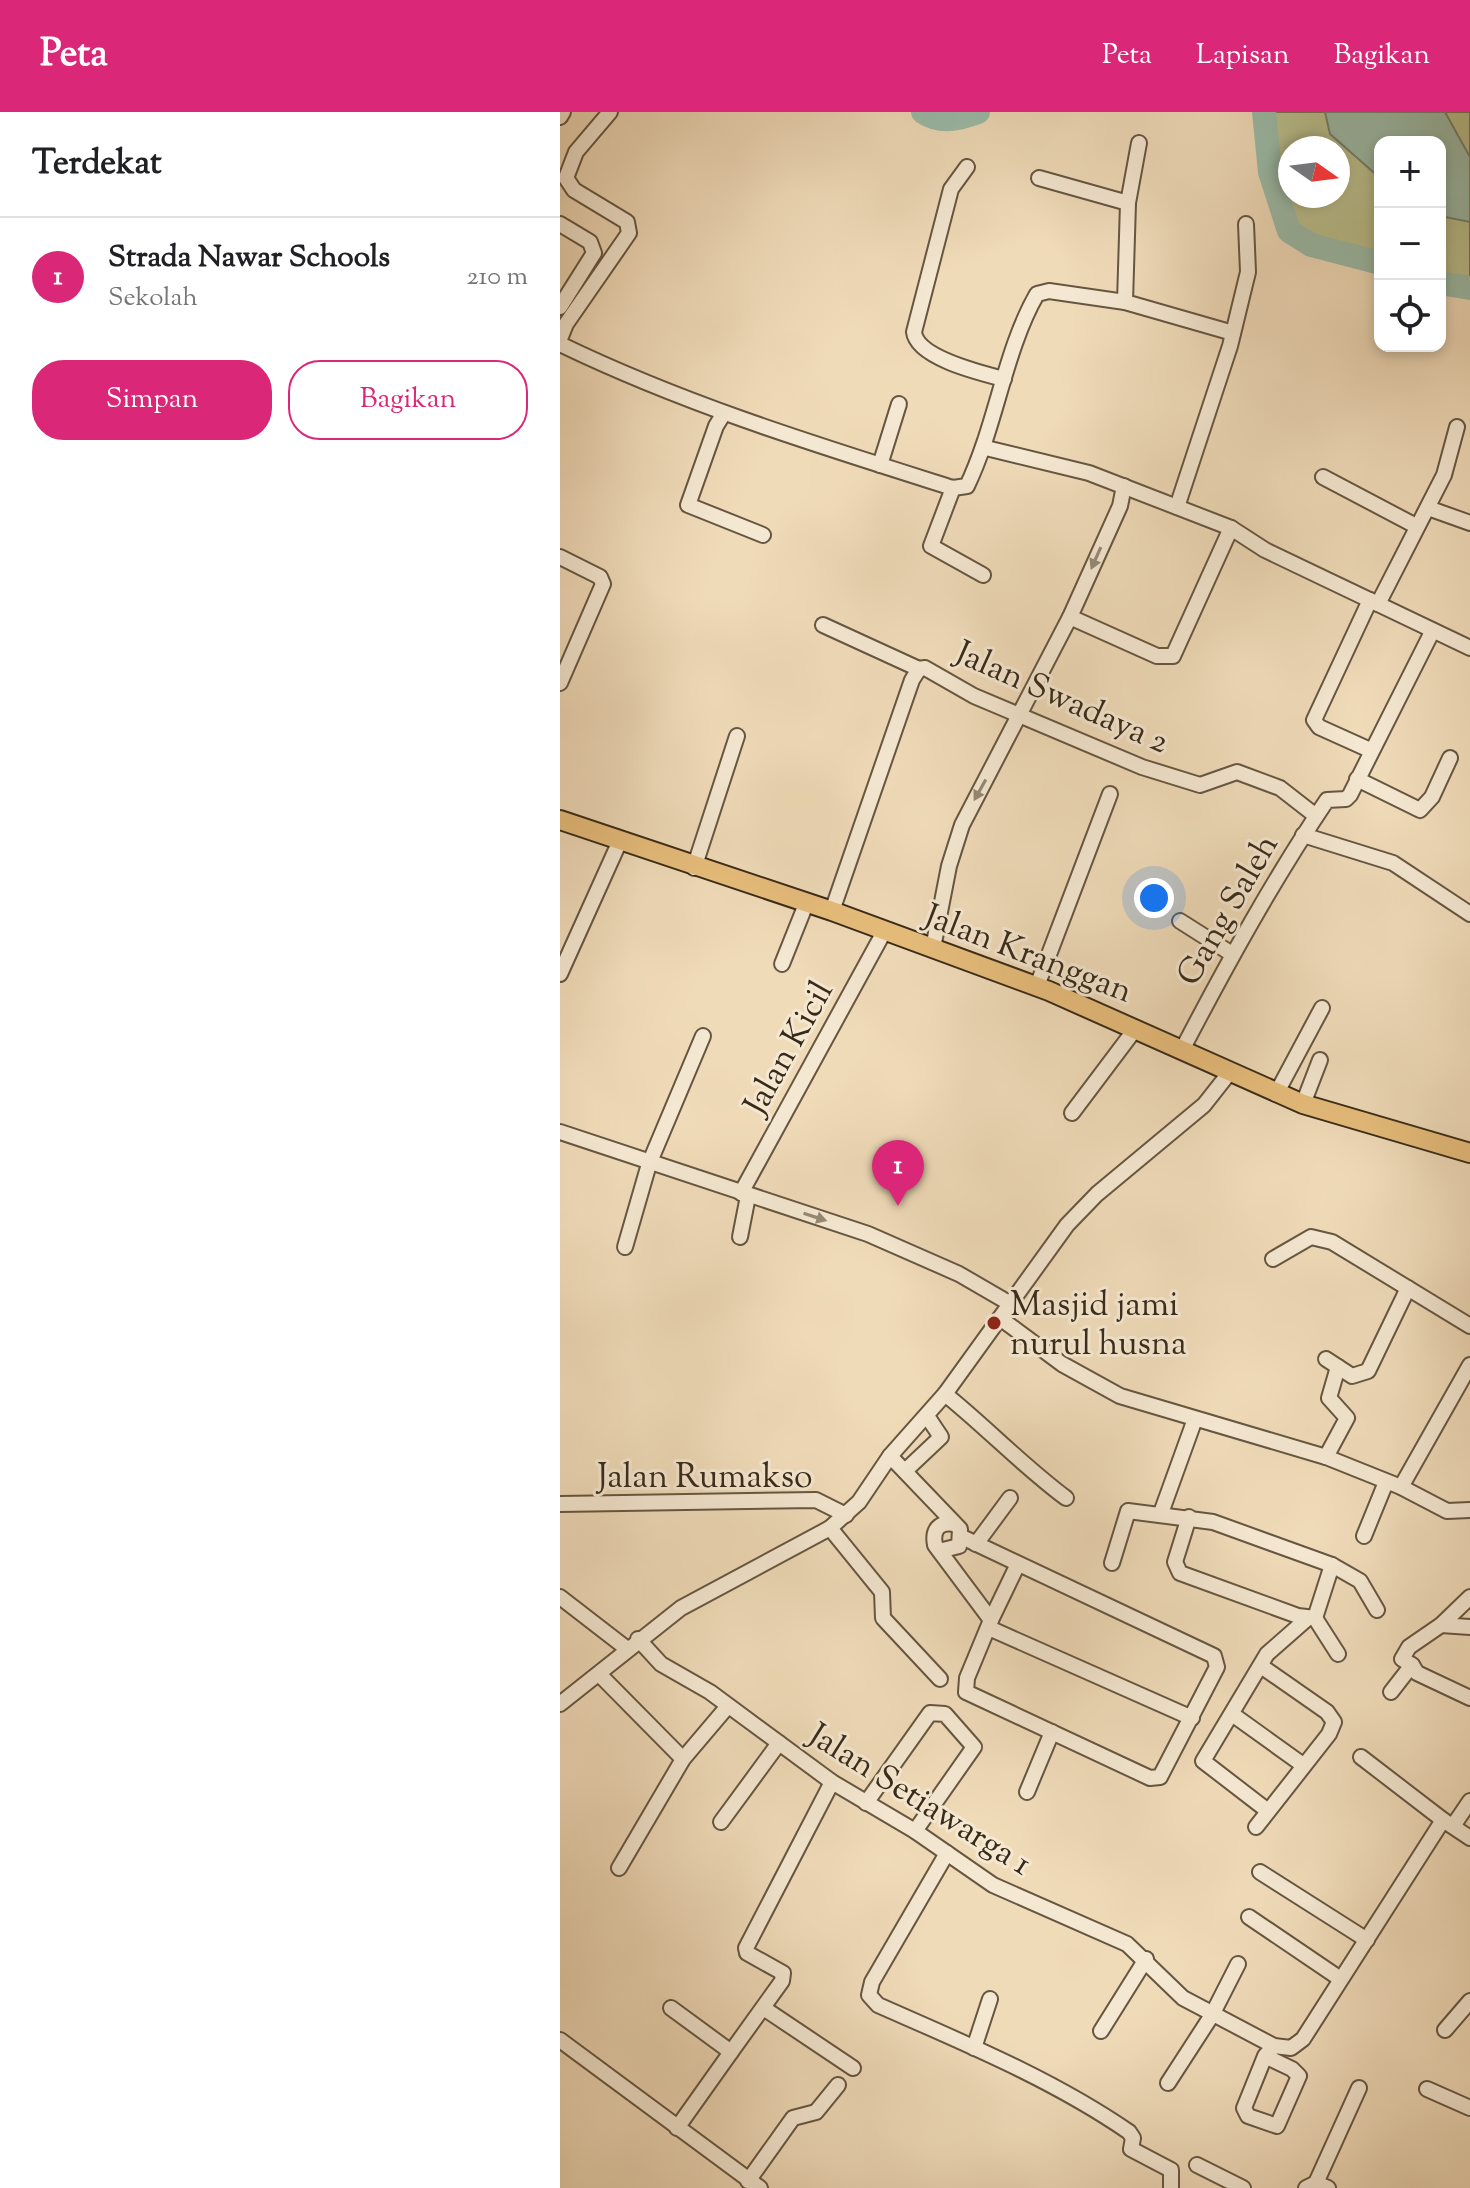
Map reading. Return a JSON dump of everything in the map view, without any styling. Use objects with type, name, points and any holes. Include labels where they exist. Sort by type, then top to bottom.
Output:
[{"type":"main road","name":"Jalan Kranggan","points":[[560,820],[619,843],[832,911],[1037,986],[1303,1104],[1470,1153]]},
{"type":"street","points":[[560,117],[563,112]]},
{"type":"street","points":[[610,112],[576,152],[566,178],[574,190],[627,222],[629,233],[566,324],[560,342],[625,375],[724,413],[953,488],[967,486],[986,448],[1004,379],[1040,291],[1125,302],[1233,333]]},
{"type":"street","points":[[1125,302],[1128,203],[1139,143]]},
{"type":"street","points":[[967,167],[951,189],[914,332],[915,341],[922,348],[963,367],[1004,379]]},
{"type":"street","points":[[1039,178],[1128,203]]},
{"type":"street","points":[[560,224],[590,242],[594,253],[561,303]]},
{"type":"street","points":[[1177,507],[1233,333],[1248,272],[1246,224]]},
{"type":"street","points":[[880,465],[899,404]]},
{"type":"street","points":[[724,413],[716,426],[688,505],[763,535]]},
{"type":"street","points":[[1370,750],[1319,727],[1314,720],[1374,602],[1428,508],[1444,475],[1457,427]]},
{"type":"street","points":[[986,448],[1089,473],[1231,528],[1265,550],[1470,648]]},
{"type":"street","points":[[1323,477],[1416,526]]},
{"type":"street","points":[[933,948],[949,866],[962,825],[1070,617],[1120,506],[1124,486]]},
{"type":"street","points":[[953,488],[931,546],[983,575]]},
{"type":"street","points":[[1428,508],[1470,523]]},
{"type":"street","points":[[1070,617],[1157,656],[1173,656],[1231,528]]},
{"type":"street","points":[[560,557],[600,577],[603,584],[560,683]]},
{"type":"street","points":[[823,625],[919,669]]},
{"type":"street","points":[[1303,835],[1327,800],[1346,799],[1432,632]]},
{"type":"street","name":"Jalan Swadaya 2","points":[[832,911],[912,680],[919,669],[925,668],[974,696],[1142,767],[1200,785],[1237,772],[1280,788],[1316,816]]},
{"type":"street","points":[[694,868],[737,736]]},
{"type":"street","points":[[1357,779],[1414,810],[1420,810],[1432,797],[1450,758]]},
{"type":"street","points":[[1037,986],[1110,794]]},
{"type":"street","name":"Gang Saleh","points":[[1182,1050],[1232,954],[1303,835],[1393,863],[1470,914]]},
{"type":"street","points":[[560,974],[619,843]]},
{"type":"street","points":[[782,964],[806,904]]},
{"type":"street","points":[[1180,921],[1232,954]]},
{"type":"street","name":"Jalan Kicil","points":[[740,1237],[745,1195],[885,930]]},
{"type":"street","points":[[1276,1094],[1322,1008]]},
{"type":"street","points":[[1072,1113],[1136,1028]]},
{"type":"street","points":[[625,1247],[649,1164],[703,1036]]},
{"type":"street","points":[[1303,1104],[1320,1060]]},
{"type":"street","points":[[560,1704],[632,1643],[681,1608],[830,1528],[846,1515],[890,1456],[945,1394],[1067,1225],[1097,1194],[1204,1105],[1230,1072]]},
{"type":"street","points":[[560,1132],[868,1234],[959,1274],[1009,1303]]},
{"type":"street","points":[[1273,1259],[1311,1237],[1332,1242],[1470,1326]]},
{"type":"street","points":[[1326,1457],[1347,1418],[1329,1398],[1332,1363],[1352,1376],[1368,1371],[1408,1288]]},
{"type":"street","points":[[1000,1318],[1062,1364],[1120,1396],[1326,1457],[1401,1487],[1447,1511],[1470,1510]]},
{"type":"street","points":[[1401,1487],[1470,1365]]},
{"type":"street","points":[[945,1394],[1004,1442],[1024,1467],[1066,1498]]},
{"type":"street","points":[[905,1471],[941,1437],[927,1416]]},
{"type":"street","points":[[1161,1513],[1195,1419]]},
{"type":"street","points":[[890,1456],[954,1524],[962,1537],[1017,1566],[1214,1656],[1217,1667],[1164,1772],[1154,1779],[966,1692],[967,1678],[1017,1566]]},
{"type":"street","points":[[1364,1536],[1386,1482]]},
{"type":"street","points":[[976,1544],[1010,1498]]},
{"type":"street","name":"Jalan Rumakso","points":[[560,1504],[816,1500],[846,1515]]},
{"type":"street","points":[[1112,1563],[1125,1513],[1189,1517],[1213,1522],[1332,1565],[1360,1581],[1377,1610]]},
{"type":"street","points":[[1189,1517],[1175,1562],[1180,1573],[1312,1618],[1338,1654]]},
{"type":"street","points":[[954,1524],[945,1522],[937,1527],[933,1535],[935,1545],[943,1550],[990,1624],[1192,1718]]},
{"type":"street","points":[[830,1528],[882,1592],[883,1618],[940,1679]]},
{"type":"street","points":[[943,1550],[952,1551],[962,1537]]},
{"type":"street","points":[[1268,1811],[1203,1761],[1281,1639],[1312,1618],[1332,1565]]},
{"type":"street","name":"Jalan Setiawarga 1","points":[[560,1597],[728,1706],[832,1782],[915,1831],[993,1885],[1127,1944],[1183,1998],[1269,2051],[1299,2076],[1277,2126],[1248,2116],[1244,2108],[1269,2051]]},
{"type":"street","points":[[1470,1597],[1441,1625],[1403,1653],[1402,1659],[1412,1665],[1417,1673],[1470,1698]]},
{"type":"street","points":[[1441,1625],[1470,1627]]},
{"type":"street","points":[[1391,1692],[1412,1665]]},
{"type":"street","points":[[1256,1827],[1329,1734],[1334,1722],[1327,1712],[1261,1666]]},
{"type":"street","points":[[599,1674],[683,1759]]},
{"type":"street","points":[[619,1868],[683,1759],[728,1706]]},
{"type":"street","points":[[866,1803],[930,1713],[945,1714],[974,1747],[915,1831]]},
{"type":"street","points":[[1232,1714],[1303,1765]]},
{"type":"street","points":[[1027,1792],[1052,1732]]},
{"type":"street","points":[[721,1822],[779,1743]]},
{"type":"street","points":[[1361,1757],[1470,1838]]},
{"type":"street","points":[[677,2128],[765,2009],[783,1976],[747,1953],[746,1948],[832,1782]]},
{"type":"street","points":[[1269,2051],[1291,2048],[1303,2039],[1339,1978],[1448,1823],[1470,1801]]},
{"type":"street","points":[[947,1853],[872,1982],[869,1995],[878,2005],[1091,2106],[1129,2132],[1133,2138],[1131,2149],[1171,2170],[1171,2188]]},
{"type":"street","points":[[1260,1872],[1367,1940]]},
{"type":"street","points":[[1249,1917],[1339,1978]]},
{"type":"street","points":[[1101,2031],[1146,1959]]},
{"type":"street","points":[[1168,2083],[1212,2015],[1238,1964]]},
{"type":"street","points":[[974,2048],[990,1999]]},
{"type":"street","points":[[1445,2030],[1470,2001]]},
{"type":"street","points":[[671,2008],[731,2052]]},
{"type":"street","points":[[765,2009],[853,2068]]},
{"type":"street","points":[[562,2045],[757,2186],[793,2118],[816,2112],[838,2085]]},
{"type":"street","points":[[1317,2186],[1359,2088]]},
{"type":"street","points":[[1427,2089],[1470,2108]]},
{"type":"street","points":[[1197,2165],[1243,2188]]},
{"type":"shaded area","points":[[1270,112],[1470,112],[1470,283],[1446,278],[1446,136],[1374,136],[1374,256],[1315,238],[1301,228],[1287,208],[1350,208],[1350,136],[1278,136],[1278,182],[1271,145]]},
{"type":"shaded area","points":[[1325,112],[1445,112],[1470,157],[1470,222],[1446,217],[1446,136],[1374,136],[1374,173],[1350,152],[1350,136],[1330,134]]},
{"type":"waterway","points":[[923,112],[950,119],[978,112]]},
{"type":"waterway","points":[[1264,112],[1270,172],[1289,231],[1311,245],[1374,261]]},
{"type":"waterway","points":[[1446,284],[1470,288]]},
{"type":"place","name":"Strada Nawar Schools","points":[[898,1206]]},
{"type":"place","name":"Masjid jami nurul husna","points":[[994,1323]]}]
